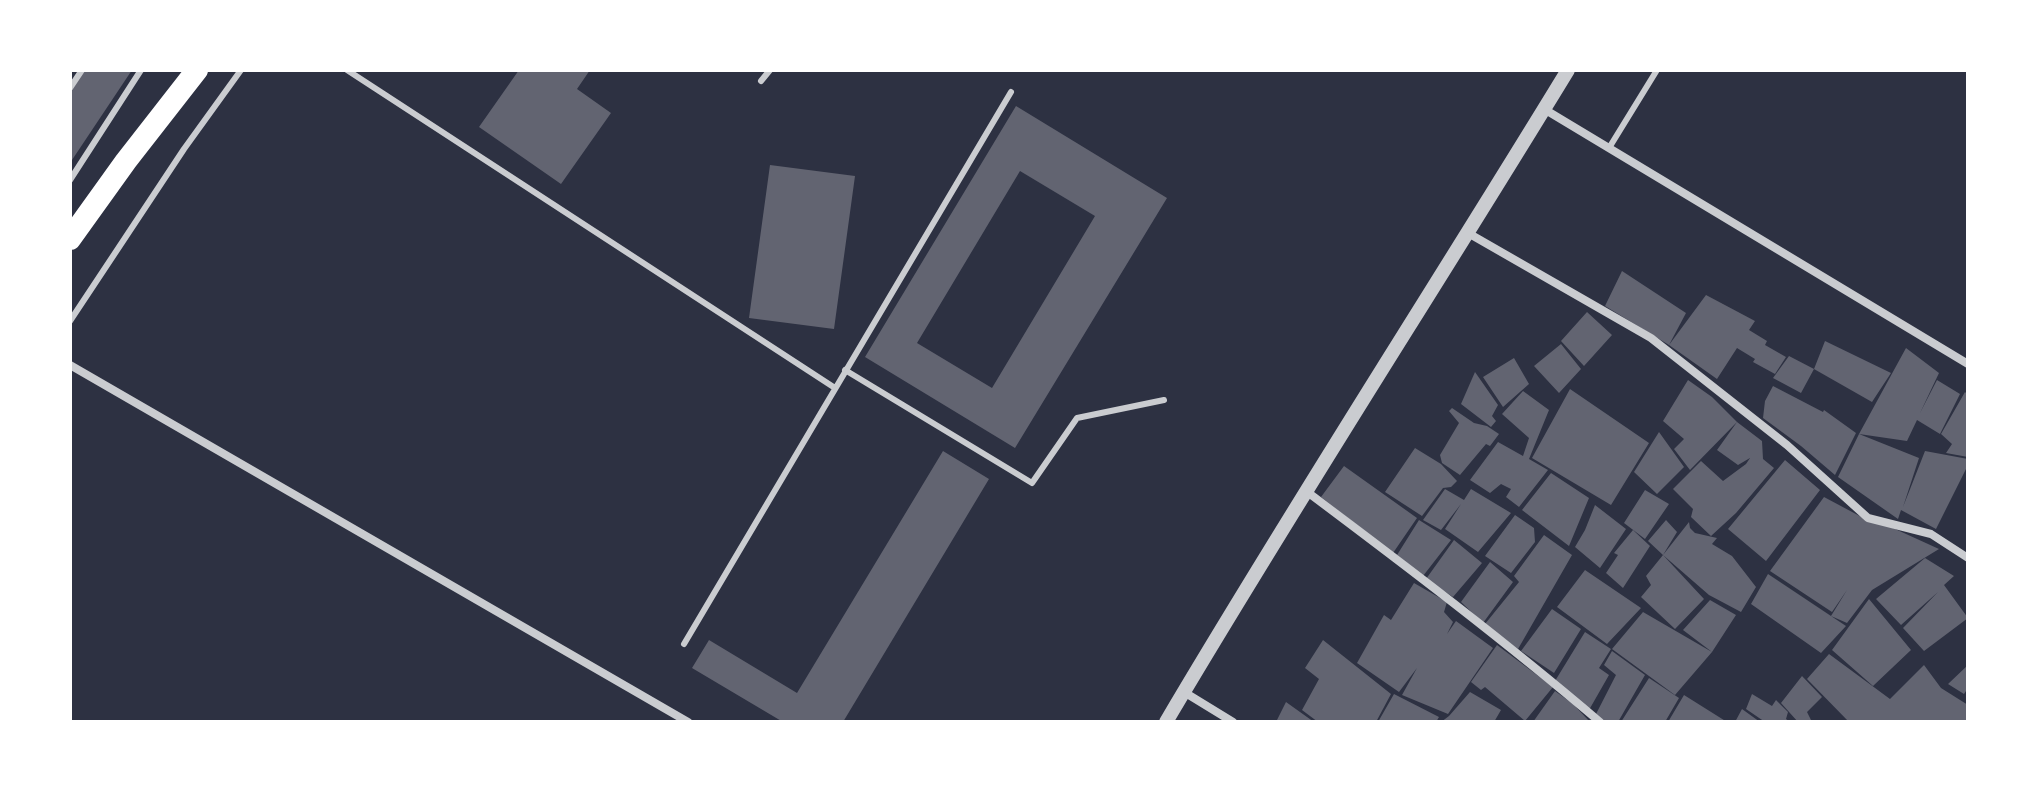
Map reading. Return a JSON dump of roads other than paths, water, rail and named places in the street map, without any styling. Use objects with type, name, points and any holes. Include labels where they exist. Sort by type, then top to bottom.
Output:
[{"type":"highway","points":[[70,239],[197,70]]},
{"type":"street","points":[[1166,722],[1568,70]]},
{"type":"street","points":[[1544,109],[1968,364]]},
{"type":"street","points":[[1468,233],[1651,338],[1787,445],[1868,518],[1931,534],[1968,558]]},
{"type":"street","points":[[70,365],[688,722]]},
{"type":"street","points":[[1306,491],[1462,608],[1600,722]]},
{"type":"street","points":[[1184,692],[1233,722]]},
{"type":"lane","points":[[70,88],[82,70]]},
{"type":"lane","points":[[70,180],[141,70]]},
{"type":"lane","points":[[70,321],[184,149],[241,70]]},
{"type":"lane","points":[[347,70],[835,388]]},
{"type":"lane","points":[[761,81],[770,70]]},
{"type":"lane","points":[[1609,148],[1657,70]]},
{"type":"lane","points":[[684,644],[1011,92]]},
{"type":"lane","points":[[845,370],[1032,483],[1077,418],[1164,400]]}]
